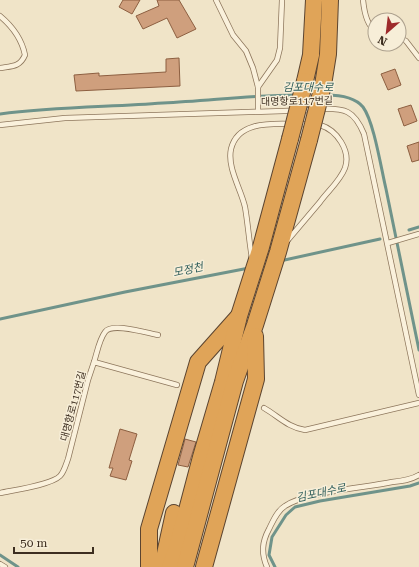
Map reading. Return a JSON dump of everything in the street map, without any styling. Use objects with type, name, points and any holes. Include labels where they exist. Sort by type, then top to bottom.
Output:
[{"type":"highway","points":[[162,567],[167,540],[210,385],[240,311],[253,271],[256,247],[290,139],[312,55],[314,0]]},
{"type":"highway","points":[[185,567],[235,381],[283,242],[323,85],[328,54],[330,0]]},
{"type":"highway","points":[[149,567],[149,530],[198,362],[240,311]]},
{"type":"highway","points":[[155,567],[158,534],[206,368],[240,311]]},
{"type":"highway","points":[[170,567],[177,548],[223,382],[240,311]]},
{"type":"highway","points":[[193,567],[247,373],[255,325]]},
{"type":"highway","points":[[204,567],[256,379],[255,325]]},
{"type":"lane","points":[[216,0],[233,35],[246,51],[253,68],[258,89],[258,111]]},
{"type":"lane","points":[[258,89],[277,60],[280,48],[282,0]]},
{"type":"lane","points":[[363,0],[367,18]]},
{"type":"lane","points":[[0,16],[20,39],[26,54],[23,61],[16,66],[0,68]]},
{"type":"lane","points":[[407,42],[419,58]]},
{"type":"lane","name":"대명항로117번길","points":[[0,125],[65,118],[334,109],[345,111],[355,116],[364,134],[419,395]]},
{"type":"lane","points":[[256,247],[245,206],[232,168],[231,149],[235,139],[249,128],[270,124],[320,125],[331,131],[340,139],[345,149],[345,167],[341,176],[283,242]]},
{"type":"lane","points":[[388,243],[419,234]]},
{"type":"lane","points":[[94,362],[105,332],[111,328],[125,328],[158,335]]},
{"type":"lane","name":"대명항로117번길","points":[[0,492],[44,484],[60,476],[68,459],[94,362],[177,385]]},
{"type":"lane","points":[[264,408],[290,426],[305,430],[419,403]]},
{"type":"lane","points":[[267,567],[263,558],[263,546],[266,534],[275,517],[283,507],[295,501],[318,494],[413,479],[419,475]]},
{"type":"lane","points":[[0,564],[5,567]]},
{"type":"building","points":[[123,0],[140,0],[132,14],[119,7]]},
{"type":"building","points":[[157,0],[179,0],[196,29],[177,38],[167,18],[143,29],[136,16],[159,6]]},
{"type":"building","points":[[179,58],[180,86],[76,91],[74,75],[99,73],[99,76],[166,72],[166,59]]},
{"type":"building","points":[[395,69],[401,85],[388,90],[381,74]]},
{"type":"building","points":[[411,105],[417,121],[404,126],[398,109]]},
{"type":"building","points":[[419,142],[419,160],[412,162],[407,146]]},
{"type":"building","points":[[120,429],[137,434],[129,460],[132,461],[126,480],[110,476],[113,468],[109,468]]},
{"type":"building","points":[[185,439],[196,442],[188,467],[178,465]]},
{"type":"waterway","name":"김포대수로","points":[[0,114],[61,108],[297,95]]},
{"type":"waterway","name":"김포대수로","points":[[326,95],[341,96],[355,100],[363,107],[371,123],[419,350]]},
{"type":"waterway","name":"모정천","points":[[409,230],[419,227]]},
{"type":"waterway","name":"모정천","points":[[280,261],[380,239]]},
{"type":"waterway","name":"모정천","points":[[0,319],[125,292],[249,268]]},
{"type":"waterway","name":"김포대수로","points":[[275,567],[269,555],[272,537],[286,515],[295,507],[320,501],[410,486],[419,483]]},
{"type":"waterway","points":[[0,555],[18,567]]}]
